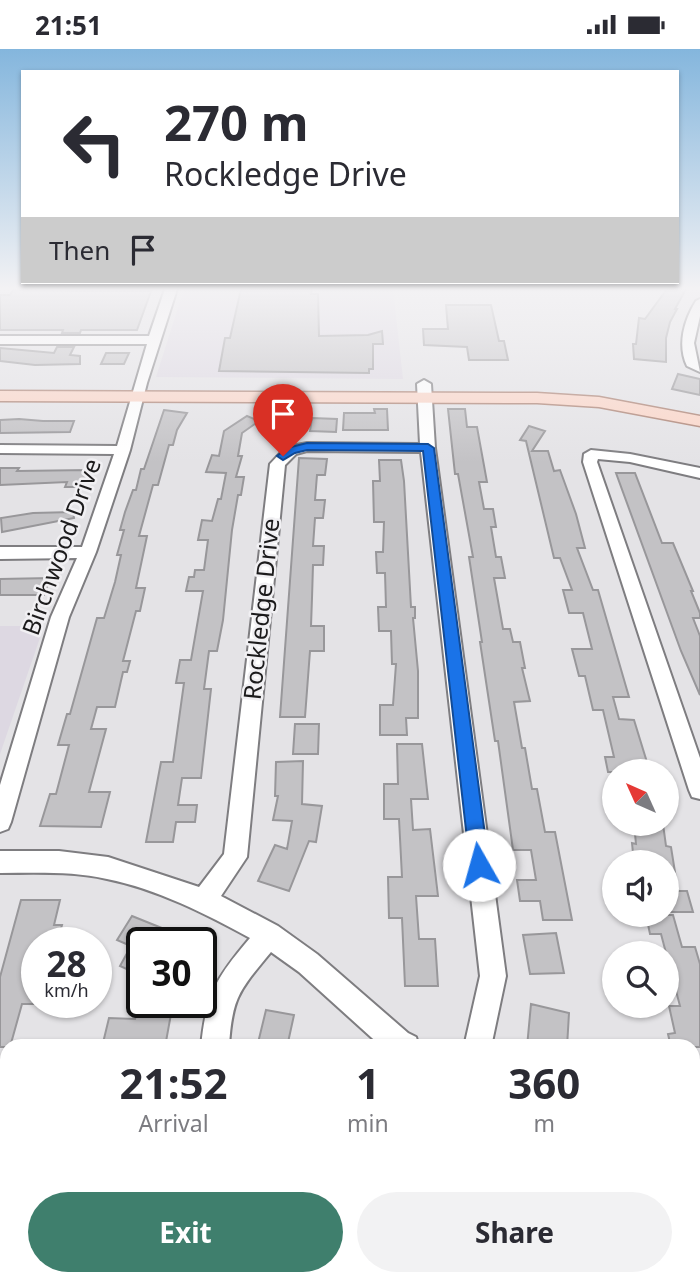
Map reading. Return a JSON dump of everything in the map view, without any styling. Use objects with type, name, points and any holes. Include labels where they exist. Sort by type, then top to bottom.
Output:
[{"type":"main road","points":[[0,383],[139,390]]},
{"type":"main road","points":[[0,396],[139,390],[571,387],[650,397],[700,408]]},
{"type":"main road","points":[[425,390],[599,402],[700,421]]},
{"type":"street","name":"Birchwood Drive","points":[[0,822],[60,617],[88,552],[153,347]]},
{"type":"street","points":[[690,347],[690,361],[693,366],[700,368]]},
{"type":"street","points":[[425,390],[428,448],[493,976],[479,1039]]},
{"type":"street","name":"Rockledge Drive","points":[[204,900],[235,857],[278,464],[291,450],[307,447],[428,448]]},
{"type":"street","points":[[0,449],[122,450]]},
{"type":"street","points":[[700,473],[630,458],[591,454],[590,462],[700,790]]},
{"type":"street","points":[[0,553],[88,552]]},
{"type":"street","points":[[0,862],[59,862],[108,868],[204,900],[269,935],[309,963],[394,1039]]},
{"type":"street","points":[[216,1039],[218,1010],[233,978],[269,935]]},
{"type":"shaded area","points":[[166,347],[399,347],[403,379],[156,377]]},
{"type":"shaded area","points":[[0,626],[44,626],[0,754]]},
{"type":"building","points":[[57,347],[74,347],[70,355],[80,356],[80,364],[35,365],[0,361],[0,348],[54,353]]},
{"type":"building","points":[[223,347],[373,347],[373,369],[369,369],[369,373],[219,371]]},
{"type":"building","points":[[461,347],[505,347],[508,360],[469,360],[467,347]]},
{"type":"building","points":[[633,347],[666,347],[666,362],[634,359]]},
{"type":"building","points":[[106,353],[129,353],[124,364],[101,364]]},
{"type":"building","points":[[678,374],[700,379],[700,395],[672,389]]},
{"type":"building","points":[[374,409],[387,409],[388,430],[343,430],[344,413],[375,413]]},
{"type":"building","points":[[448,409],[465,409],[467,427],[477,427],[487,482],[479,482],[484,509],[493,509],[496,527],[491,527],[496,557],[501,557],[505,578],[494,578],[503,629],[510,629],[513,642],[520,642],[525,668],[522,668],[530,701],[514,702],[522,748],[525,748],[532,789],[537,789],[545,832],[555,832],[572,920],[543,920],[540,901],[520,901],[517,880],[536,880],[531,850],[513,850],[498,741],[495,741],[480,642],[469,557],[473,557],[458,474],[455,474]]},
{"type":"building","points":[[164,410],[187,413],[177,430],[173,445],[169,445],[158,485],[153,485],[139,536],[147,536],[136,588],[145,588],[123,661],[130,661],[127,672],[123,672],[115,707],[97,707],[91,729],[106,729],[89,792],[110,792],[101,827],[40,826],[50,794],[56,794],[69,745],[58,745],[67,714],[70,714],[97,618],[104,618],[115,582],[121,555],[117,555],[124,530],[120,530],[125,512],[133,490],[136,490],[141,469],[144,469]]},
{"type":"building","points":[[247,416],[259,421],[242,433],[238,456],[242,456],[236,477],[244,477],[232,530],[223,620],[217,651],[209,651],[204,689],[211,689],[201,778],[182,778],[178,805],[197,805],[195,822],[176,822],[173,842],[146,842],[161,762],[173,762],[184,683],[176,683],[180,660],[191,660],[203,591],[186,591],[189,577],[194,577],[195,570],[204,570],[208,540],[198,540],[202,520],[212,521],[218,499],[221,499],[226,473],[206,472],[212,455],[219,456],[224,431]]},
{"type":"building","points":[[312,418],[337,419],[336,432],[310,431]]},
{"type":"building","points":[[0,420],[74,421],[70,432],[0,433]]},
{"type":"building","points":[[529,426],[545,431],[532,451],[548,451],[554,471],[560,470],[585,548],[577,548],[593,590],[598,590],[629,697],[613,697],[619,719],[634,720],[646,759],[605,759],[614,757],[603,710],[593,710],[585,676],[579,676],[572,649],[592,649],[583,613],[569,613],[563,590],[572,590],[560,558],[554,558],[526,441],[520,440]]},
{"type":"building","points":[[299,458],[327,459],[325,475],[317,475],[315,500],[325,500],[323,518],[315,518],[313,546],[324,546],[323,565],[313,565],[311,626],[324,626],[324,651],[310,651],[305,717],[280,717]]},
{"type":"building","points":[[379,460],[401,460],[404,481],[411,607],[415,607],[413,618],[418,671],[418,718],[406,718],[407,735],[380,735],[380,705],[393,705],[396,664],[392,664],[391,631],[379,631],[378,607],[386,607],[385,573],[377,573],[376,552],[383,552],[384,522],[374,522],[373,481],[380,481]]},
{"type":"building","points":[[0,468],[19,468],[17,471],[89,470],[82,487],[65,487],[67,482],[0,485]]},
{"type":"building","points":[[616,473],[635,473],[662,543],[673,543],[693,591],[700,613],[700,618],[693,618],[700,636],[700,695],[681,651]]},
{"type":"building","points":[[73,512],[74,518],[2,532],[1,518],[33,513]]},
{"type":"building","points":[[50,578],[44,595],[0,595],[0,579]]},
{"type":"building","points":[[295,724],[319,724],[318,754],[293,754]]},
{"type":"building","points":[[397,744],[422,744],[428,799],[411,799],[413,830],[430,829],[438,896],[416,896],[419,939],[435,939],[438,986],[405,986],[402,918],[389,918],[388,877],[402,877],[399,819],[384,819],[384,784],[398,784]]},
{"type":"building","points":[[303,761],[302,804],[322,806],[316,842],[309,841],[289,891],[258,881],[275,845],[287,849],[292,821],[273,820],[278,796],[275,796],[276,762]]},
{"type":"building","points":[[635,837],[665,837],[666,846],[671,847],[671,850],[633,850],[632,843],[636,844]]},
{"type":"building","points":[[679,891],[687,891],[693,912],[679,912]]},
{"type":"building","points":[[21,900],[60,900],[54,925],[61,927],[21,927],[21,1008],[12,1039],[0,1039],[0,977]]},
{"type":"building","points":[[132,916],[159,927],[126,927],[126,944],[117,940]]},
{"type":"building","points":[[649,927],[676,927],[682,947],[695,947],[700,964],[700,1039],[669,1039],[668,1034],[675,1033],[672,1018],[679,1018],[679,941],[663,941],[661,934],[650,934]]},
{"type":"building","points":[[556,933],[564,973],[530,974],[523,935]]},
{"type":"building","points":[[126,955],[126,969],[120,966]]},
{"type":"building","points":[[531,1004],[569,1013],[567,1039],[528,1039]]},
{"type":"building","points":[[266,1010],[294,1015],[289,1039],[259,1039]]},
{"type":"building","points":[[109,1018],[170,1018],[166,1039],[104,1039]]},
{"type":"route","points":[[283,456],[291,450],[307,447],[428,448],[479,865]]}]
